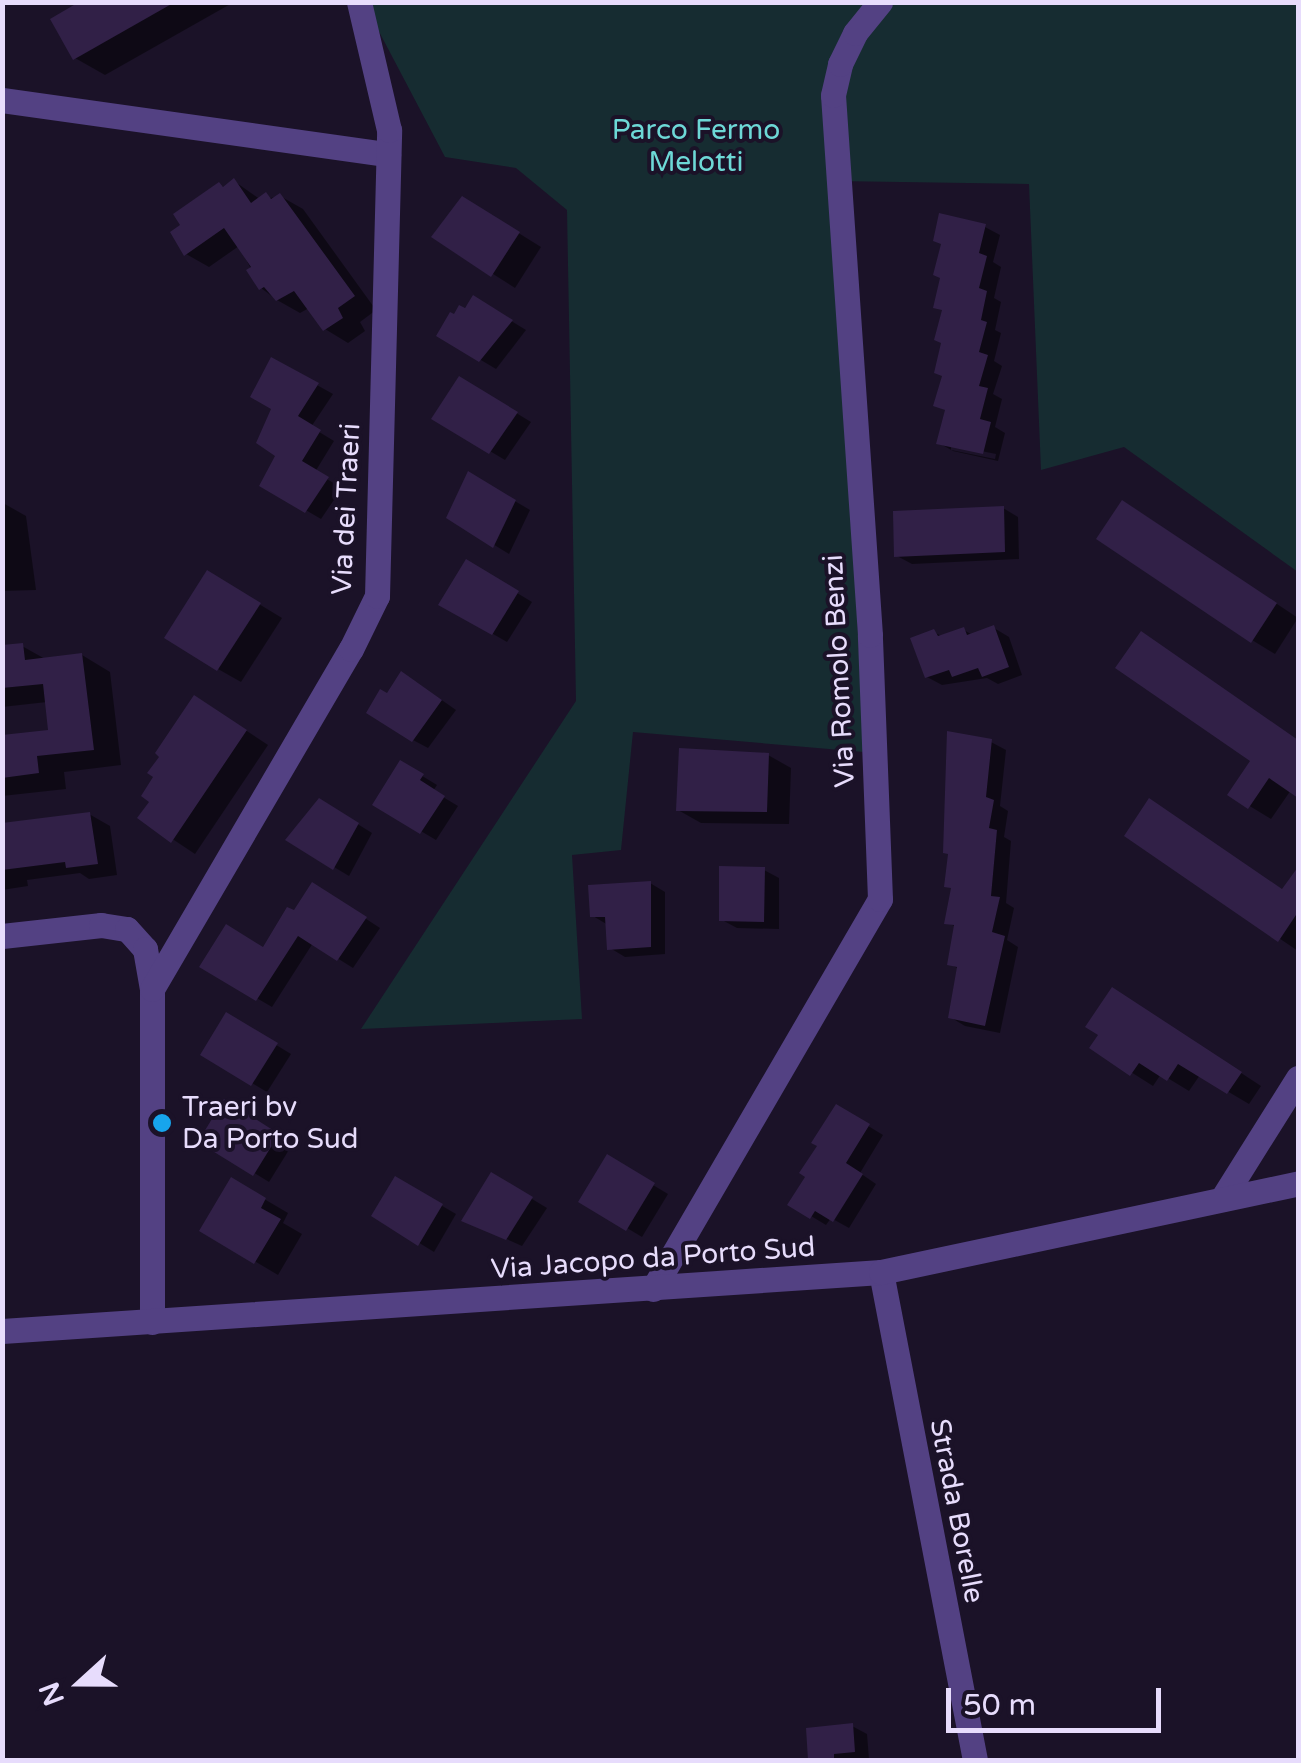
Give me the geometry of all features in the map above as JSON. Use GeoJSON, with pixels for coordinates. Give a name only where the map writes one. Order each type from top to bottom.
{"type":"FeatureCollection","features":[{"type":"Feature","properties":{"kind":"street","name":"Via dei Traeri"},"geometry":{"type":"LineString","coordinates":[[152,989],[351,649],[377,596],[389,130],[359,2]]}},
{"type":"Feature","properties":{"kind":"street","name":"Via Romolo Benzi"},"geometry":{"type":"LineString","coordinates":[[652,1288],[880,900],[870,636],[833,94],[855,32],[880,2]]}},
{"type":"Feature","properties":{"kind":"street"},"geometry":{"type":"LineString","coordinates":[[2,100],[388,154]]}},
{"type":"Feature","properties":{"kind":"street"},"geometry":{"type":"LineString","coordinates":[[2,936],[101,924],[126,929],[145,949],[152,989],[152,1322]]}},
{"type":"Feature","properties":{"kind":"street"},"geometry":{"type":"LineString","coordinates":[[1222,1199],[1298,1078]]}},
{"type":"Feature","properties":{"kind":"street","name":"Via Jacopo da Porto Sud"},"geometry":{"type":"LineString","coordinates":[[2,1331],[880,1272],[1298,1183]]}},
{"type":"Feature","properties":{"kind":"street","name":"Strada Borelle"},"geometry":{"type":"LineString","coordinates":[[880,1272],[976,1760]]}},
{"type":"Feature","properties":{"kind":"green space","name":"Parco Fermo Melotti"},"geometry":{"type":"Polygon","coordinates":[[[364,3],[1298,3],[1298,572],[1124,447],[1041,470],[1029,184],[835,181],[864,752],[633,732],[621,850],[572,855],[582,1019],[361,1029],[576,701],[567,210],[516,168],[445,157],[364,3]]]}},
{"type":"Feature","properties":{"kind":"building"},"geometry":{"type":"Polygon","coordinates":[[[79,2],[175,2],[73,60],[50,19],[79,2]]]}},
{"type":"Feature","properties":{"kind":"building"},"geometry":{"type":"Polygon","coordinates":[[[234,178],[251,203],[266,192],[271,199],[280,193],[355,296],[338,308],[343,318],[323,331],[294,291],[276,301],[264,287],[259,290],[246,270],[251,267],[224,228],[184,256],[170,232],[180,225],[173,214],[219,182],[223,187],[234,178]]]}},
{"type":"Feature","properties":{"kind":"building"},"geometry":{"type":"Polygon","coordinates":[[[462,196],[520,232],[491,277],[431,237],[462,196]]]}},
{"type":"Feature","properties":{"kind":"building"},"geometry":{"type":"Polygon","coordinates":[[[939,213],[986,224],[979,253],[987,256],[979,288],[987,291],[981,320],[987,322],[979,352],[988,355],[979,386],[988,388],[980,419],[991,422],[983,454],[936,444],[945,410],[933,406],[942,376],[934,373],[941,343],[934,340],[942,310],[933,308],[940,278],[933,275],[941,244],[933,241],[939,213]]]}},
{"type":"Feature","properties":{"kind":"building"},"geometry":{"type":"Polygon","coordinates":[[[473,295],[513,320],[479,362],[436,336],[450,312],[454,314],[459,305],[465,308],[473,295]]]}},
{"type":"Feature","properties":{"kind":"building"},"geometry":{"type":"Polygon","coordinates":[[[271,357],[319,383],[298,416],[321,430],[302,461],[329,477],[305,513],[259,486],[275,456],[256,443],[271,409],[250,397],[271,357]]]}},
{"type":"Feature","properties":{"kind":"building"},"geometry":{"type":"Polygon","coordinates":[[[459,376],[518,412],[489,454],[431,419],[459,376]]]}},
{"type":"Feature","properties":{"kind":"building"},"geometry":{"type":"Polygon","coordinates":[[[468,471],[516,500],[493,548],[446,518],[468,471]]]}},
{"type":"Feature","properties":{"kind":"building"},"geometry":{"type":"Polygon","coordinates":[[[1122,500],[1277,603],[1251,643],[1096,539],[1122,500]]]}},
{"type":"Feature","properties":{"kind":"building"},"geometry":{"type":"Polygon","coordinates":[[[1004,506],[1005,552],[894,557],[893,511],[1004,506]]]}},
{"type":"Feature","properties":{"kind":"building"},"geometry":{"type":"Polygon","coordinates":[[[466,559],[519,591],[492,635],[438,605],[466,559]]]}},
{"type":"Feature","properties":{"kind":"building"},"geometry":{"type":"Polygon","coordinates":[[[207,570],[261,603],[217,671],[164,638],[207,570]]]}},
{"type":"Feature","properties":{"kind":"building"},"geometry":{"type":"Polygon","coordinates":[[[994,625],[1009,667],[982,677],[978,668],[952,677],[949,670],[925,678],[910,638],[934,629],[938,636],[964,627],[967,635],[994,625]]]}},
{"type":"Feature","properties":{"kind":"building"},"geometry":{"type":"Polygon","coordinates":[[[1141,631],[1298,740],[1298,798],[1269,778],[1248,809],[1227,795],[1250,761],[1115,668],[1141,631]]]}},
{"type":"Feature","properties":{"kind":"building"},"geometry":{"type":"Polygon","coordinates":[[[23,643],[25,660],[82,653],[94,750],[37,756],[39,773],[2,778],[2,735],[48,730],[43,684],[2,688],[2,645],[23,643]]]}},
{"type":"Feature","properties":{"kind":"building"},"geometry":{"type":"Polygon","coordinates":[[[401,671],[442,700],[412,742],[366,713],[380,689],[387,693],[401,671]]]}},
{"type":"Feature","properties":{"kind":"building"},"geometry":{"type":"Polygon","coordinates":[[[194,695],[247,730],[171,843],[137,818],[149,802],[141,796],[153,777],[147,773],[159,757],[155,753],[194,695]]]}},
{"type":"Feature","properties":{"kind":"building"},"geometry":{"type":"Polygon","coordinates":[[[947,731],[992,739],[986,797],[994,800],[989,828],[997,830],[991,896],[1000,897],[992,932],[1005,936],[985,1026],[948,1018],[957,967],[947,965],[954,925],[944,924],[951,888],[944,887],[948,854],[943,853],[947,731]]]}},
{"type":"Feature","properties":{"kind":"building"},"geometry":{"type":"Polygon","coordinates":[[[679,748],[769,753],[767,812],[676,811],[679,748]]]}},
{"type":"Feature","properties":{"kind":"building"},"geometry":{"type":"Polygon","coordinates":[[[400,760],[424,774],[420,780],[445,796],[420,834],[372,805],[400,760]]]}},
{"type":"Feature","properties":{"kind":"building"},"geometry":{"type":"Polygon","coordinates":[[[319,798],[359,823],[333,870],[285,840],[319,798]]]}},
{"type":"Feature","properties":{"kind":"building"},"geometry":{"type":"Polygon","coordinates":[[[1149,798],[1282,889],[1298,867],[1298,912],[1278,942],[1124,836],[1149,798]]]}},
{"type":"Feature","properties":{"kind":"building"},"geometry":{"type":"Polygon","coordinates":[[[90,812],[98,864],[66,868],[65,862],[2,870],[2,823],[90,812]]]}},
{"type":"Feature","properties":{"kind":"building"},"geometry":{"type":"Polygon","coordinates":[[[719,866],[765,867],[764,922],[719,921],[719,866]]]}},
{"type":"Feature","properties":{"kind":"building"},"geometry":{"type":"Polygon","coordinates":[[[651,881],[651,947],[607,950],[605,917],[590,917],[588,885],[651,881]]]}},
{"type":"Feature","properties":{"kind":"building"},"geometry":{"type":"Polygon","coordinates":[[[312,882],[367,917],[337,961],[298,936],[256,1001],[199,967],[226,924],[263,947],[287,907],[294,910],[312,882]]]}},
{"type":"Feature","properties":{"kind":"building"},"geometry":{"type":"Polygon","coordinates":[[[1112,987],[1242,1072],[1227,1094],[1178,1064],[1167,1081],[1139,1063],[1130,1076],[1089,1048],[1098,1035],[1085,1027],[1112,987]]]}},
{"type":"Feature","properties":{"kind":"building"},"geometry":{"type":"Polygon","coordinates":[[[226,1012],[278,1043],[251,1086],[200,1055],[226,1012]]]}},
{"type":"Feature","properties":{"kind":"building"},"geometry":{"type":"Polygon","coordinates":[[[224,1099],[279,1134],[253,1176],[198,1142],[224,1099]]]}},
{"type":"Feature","properties":{"kind":"building"},"geometry":{"type":"Polygon","coordinates":[[[836,1104],[870,1124],[846,1163],[863,1174],[833,1222],[815,1211],[810,1219],[787,1205],[805,1177],[799,1173],[817,1146],[811,1143],[836,1104]]]}},
{"type":"Feature","properties":{"kind":"building"},"geometry":{"type":"Polygon","coordinates":[[[607,1154],[655,1183],[626,1231],[578,1202],[607,1154]]]}},
{"type":"Feature","properties":{"kind":"building"},"geometry":{"type":"Polygon","coordinates":[[[491,1172],[533,1197],[506,1240],[461,1221],[491,1172]]]}},
{"type":"Feature","properties":{"kind":"building"},"geometry":{"type":"Polygon","coordinates":[[[395,1176],[443,1204],[418,1246],[371,1216],[395,1176]]]}},
{"type":"Feature","properties":{"kind":"building"},"geometry":{"type":"Polygon","coordinates":[[[231,1177],[266,1198],[261,1208],[281,1219],[254,1264],[199,1231],[231,1177]]]}},
{"type":"Feature","properties":{"kind":"building"},"geometry":{"type":"Polygon","coordinates":[[[853,1723],[855,1752],[834,1754],[834,1760],[808,1760],[806,1728],[853,1723]]]}},
{"type":"Feature","properties":{"kind":"place","name":"Traeri bv Da Porto Sud"},"geometry":{"type":"Point","coordinates":[162,1123]}}]}
